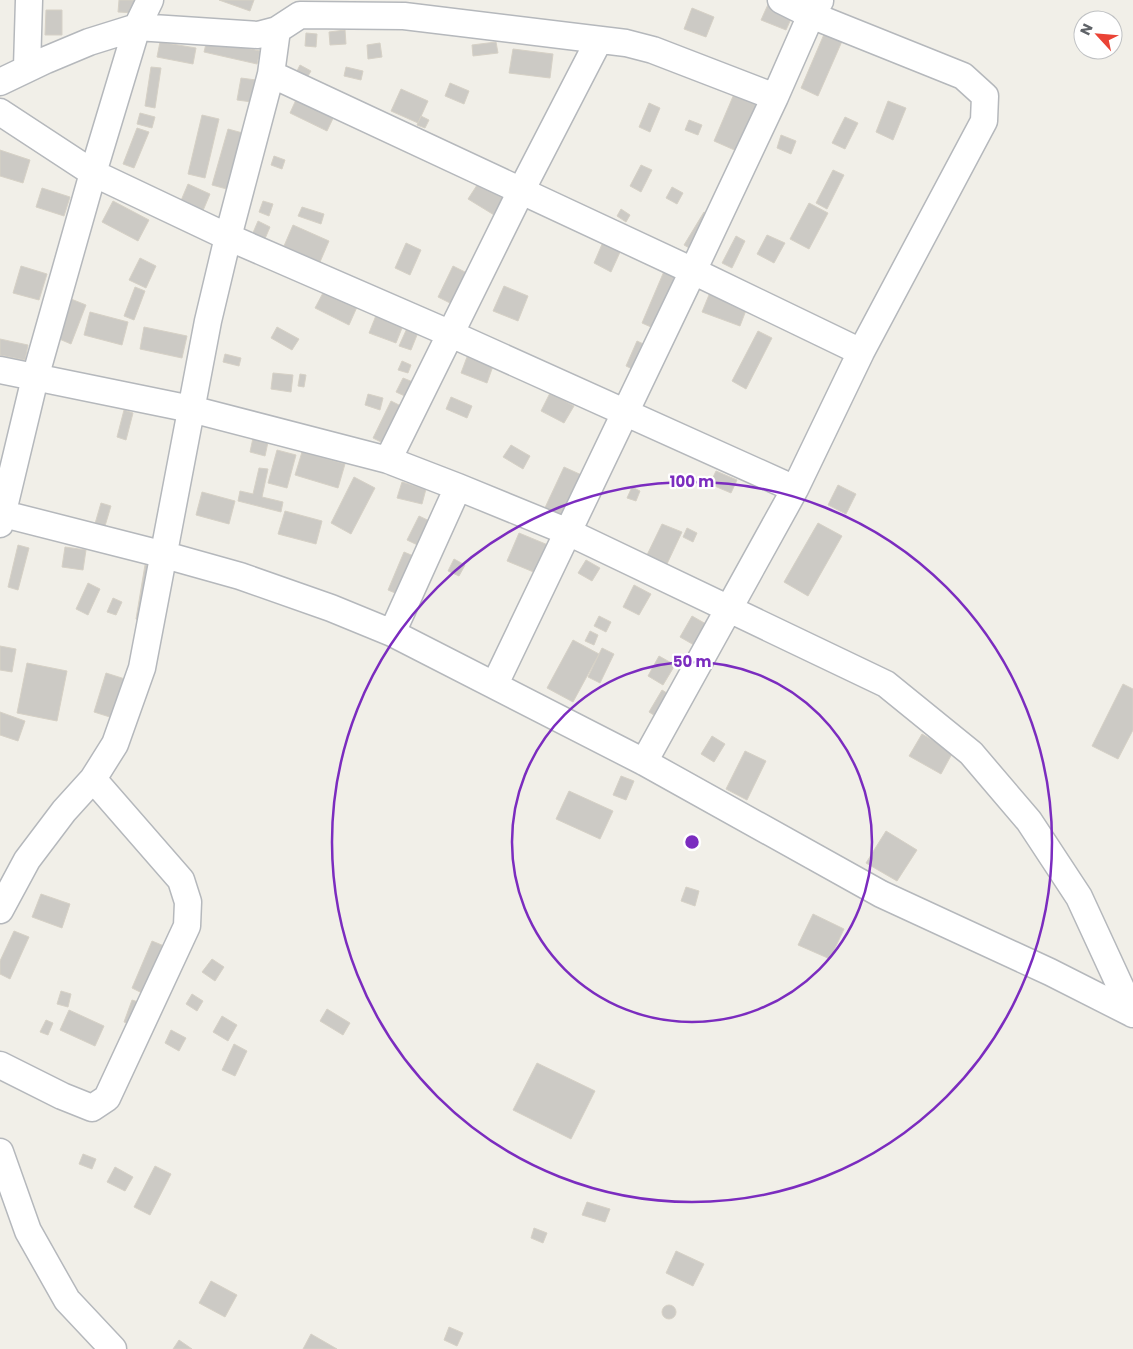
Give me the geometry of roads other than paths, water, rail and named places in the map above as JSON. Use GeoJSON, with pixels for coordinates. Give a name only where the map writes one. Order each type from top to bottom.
{"type":"FeatureCollection","features":[{"type":"Feature","properties":{"kind":"street"},"geometry":{"type":"LineString","coordinates":[[27,68],[29,0]]}},
{"type":"Feature","properties":{"kind":"street"},"geometry":{"type":"LineString","coordinates":[[150,0],[137,27],[93,173],[35,378],[1,517],[165,555],[240,576],[331,608],[392,633],[644,762],[881,894],[1050,972],[1133,1014]]}},
{"type":"Feature","properties":{"kind":"street"},"geometry":{"type":"LineString","coordinates":[[644,762],[795,489],[861,352],[984,121],[985,96],[963,76],[816,7],[781,0]]}},
{"type":"Feature","properties":{"kind":"street"},"geometry":{"type":"LineString","coordinates":[[494,684],[693,271],[816,7]]}},
{"type":"Feature","properties":{"kind":"street"},"geometry":{"type":"LineString","coordinates":[[0,82],[27,68],[89,42],[137,27],[258,35],[277,30],[300,15],[411,8],[626,43],[653,50],[775,97]]}},
{"type":"Feature","properties":{"kind":"street"},"geometry":{"type":"LineString","coordinates":[[0,910],[27,860],[64,811],[93,779],[114,744],[142,668],[208,321],[228,237],[272,74],[277,30]]}},
{"type":"Feature","properties":{"kind":"street"},"geometry":{"type":"LineString","coordinates":[[388,460],[521,191],[599,40]]}},
{"type":"Feature","properties":{"kind":"street"},"geometry":{"type":"LineString","coordinates":[[272,74],[693,271],[861,352]]}},
{"type":"Feature","properties":{"kind":"street"},"geometry":{"type":"LineString","coordinates":[[0,112],[93,173],[228,237],[451,334],[795,489]]}},
{"type":"Feature","properties":{"kind":"street"},"geometry":{"type":"LineString","coordinates":[[0,370],[190,409],[388,460],[568,532],[886,684],[971,753],[1029,821],[1079,897],[1133,1014]]}},
{"type":"Feature","properties":{"kind":"street"},"geometry":{"type":"LineString","coordinates":[[392,633],[458,487]]}},
{"type":"Feature","properties":{"kind":"street"},"geometry":{"type":"LineString","coordinates":[[0,1064],[62,1096],[92,1108],[107,1098],[188,926],[188,902],[181,880],[93,779]]}},
{"type":"Feature","properties":{"kind":"street"},"geometry":{"type":"LineString","coordinates":[[0,1152],[28,1231],[67,1300],[113,1349]]}}]}
